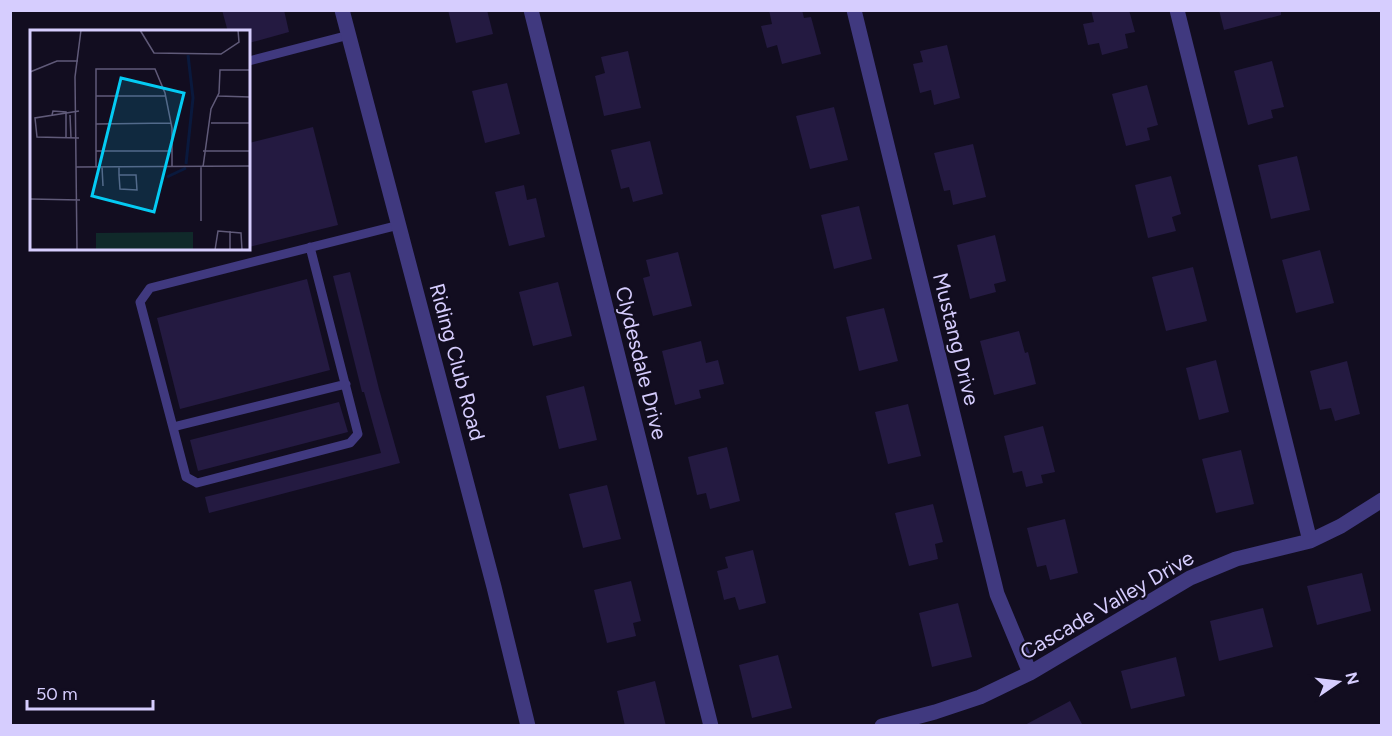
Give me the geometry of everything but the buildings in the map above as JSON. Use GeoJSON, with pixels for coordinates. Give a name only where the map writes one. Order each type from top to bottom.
{"type":"FeatureCollection","features":[{"type":"Feature","properties":{"kind":"street","name":"Riding Club Road"},"geometry":{"type":"LineString","coordinates":[[342,10],[494,587],[528,726]]}},
{"type":"Feature","properties":{"kind":"street","name":"Clydesdale Drive"},"geometry":{"type":"LineString","coordinates":[[531,10],[711,726]]}},
{"type":"Feature","properties":{"kind":"street","name":"Mustang Drive"},"geometry":{"type":"LineString","coordinates":[[854,10],[997,594],[1030,673]]}},
{"type":"Feature","properties":{"kind":"street"},"geometry":{"type":"LineString","coordinates":[[1177,10],[1310,541]]}},
{"type":"Feature","properties":{"kind":"street","name":"Cascade Valley Drive"},"geometry":{"type":"LineString","coordinates":[[882,726],[980,697],[1030,673],[1190,578],[1236,559],[1310,541],[1341,526],[1382,500]]}},
{"type":"Feature","properties":{"kind":"lane"},"geometry":{"type":"LineString","coordinates":[[250,61],[349,35]]}},
{"type":"Feature","properties":{"kind":"lane"},"geometry":{"type":"LineString","coordinates":[[310,247],[358,434],[350,443],[197,483],[186,477],[140,302],[150,288],[310,247],[399,225]]}},
{"type":"Feature","properties":{"kind":"lane"},"geometry":{"type":"LineString","coordinates":[[173,427],[346,384]]}}]}
